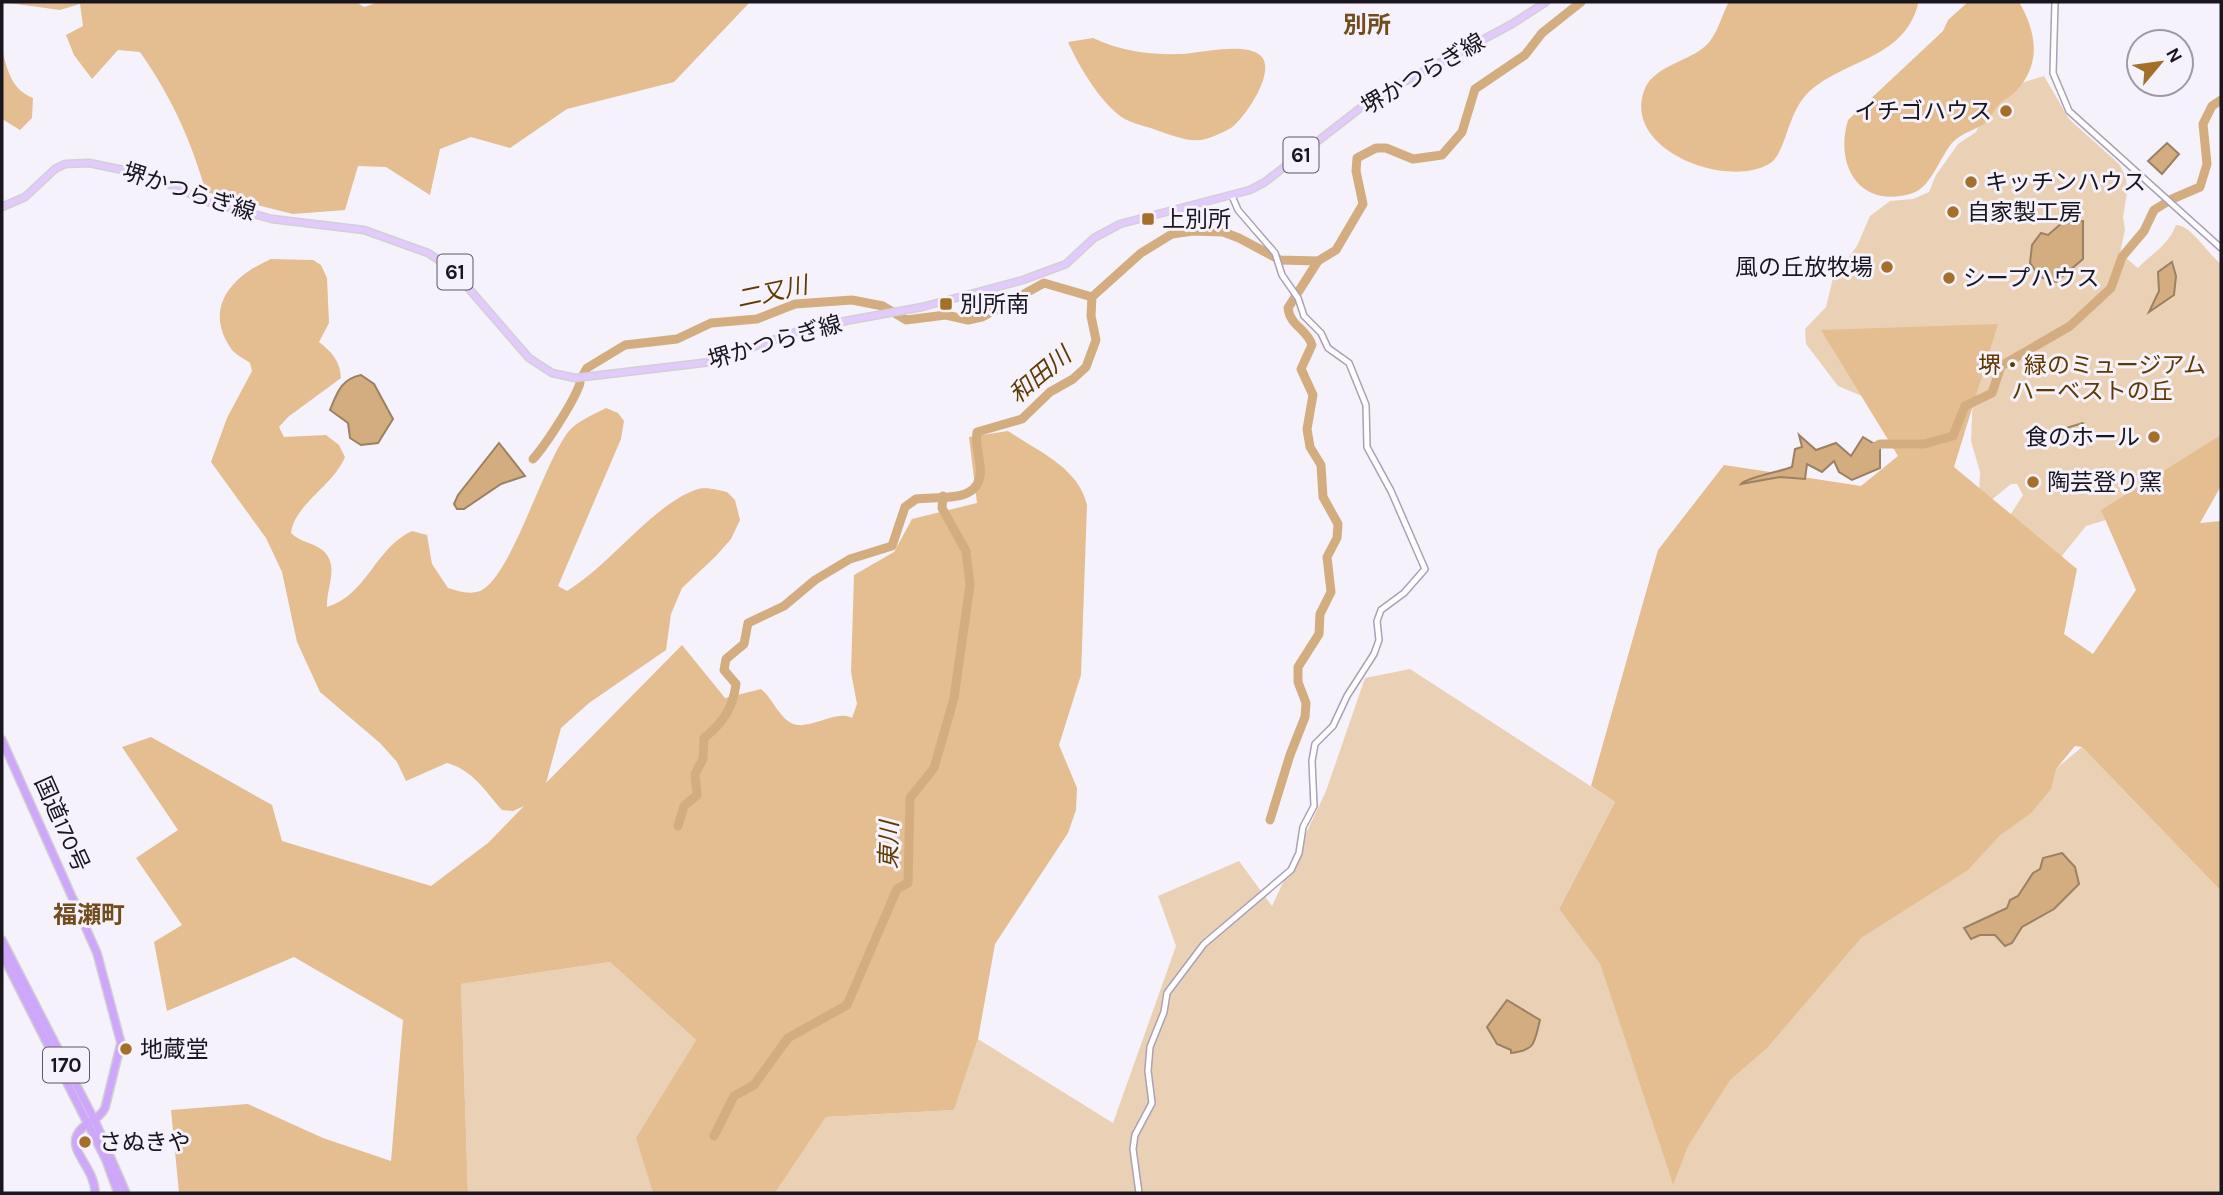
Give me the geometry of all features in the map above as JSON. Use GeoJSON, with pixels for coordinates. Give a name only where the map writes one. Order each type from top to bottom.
{"type":"FeatureCollection","features":[{"type":"Feature","properties":{"kind":"highway","name":"国道170号"},"geometry":{"type":"LineString","coordinates":[[2,740],[97,953],[102,980],[116,1016],[120,1055],[105,1108],[92,1123],[78,1132],[75,1145],[93,1174],[95,1193]]}},
{"type":"Feature","properties":{"kind":"highway","name":"170"},"geometry":{"type":"LineString","coordinates":[[2,940],[126,1193]]}},
{"type":"Feature","properties":{"kind":"highway","name":"170"},"geometry":{"type":"LineString","coordinates":[[2,954],[92,1123],[118,1193]]}},
{"type":"Feature","properties":{"kind":"main road","name":"堺かつらぎ線"},"geometry":{"type":"LineString","coordinates":[[2,207],[25,197],[55,169],[65,164],[89,163],[148,175],[208,202],[272,219],[364,230],[428,253],[451,268],[529,358],[552,373],[575,378],[712,362],[800,330],[901,311],[1045,274],[1066,264],[1094,238],[1120,224],[1177,207],[1232,196],[1265,182],[1394,85],[1512,24],[1546,2]]}},
{"type":"Feature","properties":{"kind":"street"},"geometry":{"type":"LineString","coordinates":[[2055,2],[2053,73],[2064,103],[2087,130],[2221,248]]}},
{"type":"Feature","properties":{"kind":"street"},"geometry":{"type":"LineString","coordinates":[[1139,1193],[1138,1164],[1133,1149],[1135,1135],[1152,1103],[1148,1071],[1150,1047],[1164,1012],[1167,993],[1204,944],[1291,870],[1299,853],[1303,827],[1314,806],[1312,761],[1315,744],[1333,726],[1347,696],[1374,654],[1379,640],[1378,615],[1409,589],[1425,569],[1391,491],[1367,447],[1366,405],[1349,363],[1328,348],[1321,333],[1304,317],[1298,298],[1279,267],[1277,256],[1238,210],[1232,196]]}},
{"type":"Feature","properties":{"kind":"green space","name":"堺・緑のミュージアム ハーベストの丘"},"geometry":{"type":"Polygon","coordinates":[[[2044,76],[2069,119],[2119,164],[2126,177],[2127,193],[2123,217],[2125,230],[2120,253],[2138,268],[2164,244],[2176,225],[2193,234],[2221,264],[2221,457],[2116,517],[2086,526],[2061,557],[2009,517],[2023,495],[2017,484],[2011,484],[1989,502],[1979,494],[1980,472],[1971,441],[1973,392],[1876,402],[1838,386],[1806,344],[1805,329],[1826,307],[1833,278],[1857,246],[1870,216],[1890,201],[1913,199],[1929,192],[1936,175],[1958,144],[1976,132],[1980,123],[2018,84],[2044,76]]]}},
{"type":"Feature","properties":{"kind":"green space"},"geometry":{"type":"Polygon","coordinates":[[[1410,669],[1615,802],[1559,909],[1600,964],[1672,1182],[1677,1137],[1810,974],[2082,747],[2221,891],[2221,1193],[775,1193],[826,1117],[954,1110],[978,1039],[1113,1123],[1176,946],[1158,896],[1239,861],[1272,906],[1326,791],[1365,678],[1410,669]]]}},
{"type":"Feature","properties":{"kind":"green space"},"geometry":{"type":"Polygon","coordinates":[[[610,962],[696,1040],[637,1138],[653,1193],[468,1193],[461,984],[610,962]]]}},
{"type":"Feature","properties":{"kind":"shaded area"},"geometry":{"type":"Polygon","coordinates":[[[2,2],[356,2],[364,7],[379,2],[750,2],[674,82],[567,109],[510,148],[471,137],[440,149],[430,195],[386,167],[358,166],[345,210],[293,214],[206,192],[179,119],[140,52],[118,50],[92,79],[74,55],[66,35],[83,26],[80,4],[60,10],[2,2]]]}},
{"type":"Feature","properties":{"kind":"shaded area"},"geometry":{"type":"Polygon","coordinates":[[[1729,2],[1918,4],[1911,23],[1885,49],[1835,74],[1806,95],[1775,159],[1769,164],[1750,170],[1728,171],[1682,159],[1663,147],[1649,131],[1642,112],[1644,91],[1648,83],[1654,76],[1708,44],[1729,2]]]}},
{"type":"Feature","properties":{"kind":"shaded area"},"geometry":{"type":"Polygon","coordinates":[[[1968,2],[2019,2],[2029,24],[2034,47],[2025,80],[1994,110],[1988,121],[1952,143],[1930,178],[1919,190],[1895,197],[1866,190],[1849,168],[1845,154],[1848,120],[1943,31],[1948,20],[1968,2]]]}},
{"type":"Feature","properties":{"kind":"shaded area"},"geometry":{"type":"Polygon","coordinates":[[[1093,38],[1125,49],[1158,54],[1244,49],[1260,55],[1265,71],[1258,93],[1237,123],[1204,139],[1185,139],[1129,121],[1111,108],[1085,74],[1068,42],[1093,38]]]}},
{"type":"Feature","properties":{"kind":"shaded area"},"geometry":{"type":"Polygon","coordinates":[[[2,50],[15,84],[33,98],[32,118],[20,130],[2,119],[2,50]]]}},
{"type":"Feature","properties":{"kind":"shaded area"},"geometry":{"type":"Polygon","coordinates":[[[2167,143],[2179,154],[2162,174],[2148,161],[2167,143]]]}},
{"type":"Feature","properties":{"kind":"shaded area"},"geometry":{"type":"Polygon","coordinates":[[[2083,221],[2083,259],[2056,282],[2040,277],[2030,263],[2032,245],[2041,233],[2048,235],[2062,223],[2083,221]]]}},
{"type":"Feature","properties":{"kind":"shaded area"},"geometry":{"type":"Polygon","coordinates":[[[271,259],[313,260],[321,265],[327,278],[329,323],[319,342],[334,357],[341,378],[288,417],[279,427],[284,437],[326,435],[339,445],[345,457],[332,477],[299,513],[291,533],[327,555],[331,576],[327,607],[352,592],[389,548],[412,531],[427,535],[432,564],[448,588],[468,593],[480,591],[492,582],[503,565],[559,446],[569,431],[581,421],[606,408],[618,413],[624,421],[621,439],[558,586],[567,591],[583,580],[663,509],[695,490],[707,488],[727,492],[735,500],[740,520],[731,539],[682,588],[671,614],[666,650],[589,703],[561,728],[546,783],[682,645],[725,698],[761,689],[783,716],[798,725],[838,716],[852,718],[857,704],[851,672],[854,575],[894,552],[912,519],[977,503],[969,437],[1008,431],[1044,453],[1076,481],[1087,505],[1081,675],[1059,745],[1077,788],[1076,810],[1068,833],[995,944],[978,1039],[954,1110],[826,1117],[775,1193],[653,1193],[636,1138],[696,1040],[610,962],[461,984],[468,1193],[179,1193],[171,1110],[248,1104],[323,1138],[391,1161],[403,1020],[294,957],[167,1011],[154,942],[182,925],[136,858],[178,830],[122,747],[151,737],[272,805],[282,841],[431,886],[488,843],[524,806],[513,811],[502,810],[471,776],[447,763],[406,781],[397,762],[380,743],[320,692],[297,642],[282,572],[266,538],[211,462],[227,418],[252,371],[250,363],[232,350],[223,335],[221,307],[226,295],[244,274],[271,259]]]}},
{"type":"Feature","properties":{"kind":"shaded area"},"geometry":{"type":"Polygon","coordinates":[[[2172,262],[2176,276],[2174,295],[2149,312],[2159,291],[2158,272],[2172,262]]]}},
{"type":"Feature","properties":{"kind":"shaded area"},"geometry":{"type":"Polygon","coordinates":[[[1998,324],[1954,467],[2077,569],[2064,634],[2093,654],[2136,590],[2101,510],[2221,435],[2221,486],[2200,523],[2221,521],[2221,891],[2082,747],[2075,746],[2056,769],[2051,789],[2031,813],[1999,836],[1968,870],[1861,938],[1767,1048],[1730,1080],[1688,1146],[1673,1185],[1600,964],[1559,909],[1615,802],[1591,786],[1658,550],[1724,465],[1861,486],[1898,456],[1821,330],[1998,324]]]}},
{"type":"Feature","properties":{"kind":"shaded area"},"geometry":{"type":"Polygon","coordinates":[[[361,375],[374,384],[393,419],[378,443],[361,445],[350,438],[348,423],[330,410],[344,383],[361,375]]]}},
{"type":"Feature","properties":{"kind":"shaded area"},"geometry":{"type":"Polygon","coordinates":[[[1799,435],[1816,450],[1836,443],[1851,456],[1863,437],[1873,443],[1880,443],[1880,468],[1852,480],[1839,472],[1834,461],[1822,472],[1807,464],[1805,479],[1780,477],[1741,484],[1792,467],[1795,449],[1802,447],[1799,435]]]}},
{"type":"Feature","properties":{"kind":"shaded area"},"geometry":{"type":"Polygon","coordinates":[[[499,443],[525,476],[501,484],[464,509],[457,509],[454,504],[458,495],[499,443]]]}},
{"type":"Feature","properties":{"kind":"shaded area"},"geometry":{"type":"Polygon","coordinates":[[[2062,853],[2075,867],[2079,884],[2054,909],[2022,927],[2012,943],[2005,946],[1995,935],[1980,935],[1971,939],[1964,928],[2007,908],[2010,900],[2018,896],[2033,873],[2040,869],[2043,858],[2062,853]]]}},
{"type":"Feature","properties":{"kind":"shaded area"},"geometry":{"type":"Polygon","coordinates":[[[1507,1000],[1540,1020],[1533,1044],[1525,1050],[1511,1053],[1511,1050],[1497,1044],[1487,1027],[1507,1000]]]}},
{"type":"Feature","properties":{"kind":"waterway","name":"和田川"},"geometry":{"type":"LineString","coordinates":[[678,826],[684,806],[697,795],[695,774],[703,759],[704,738],[717,727],[730,708],[736,684],[724,670],[726,659],[744,644],[748,623],[784,606],[815,580],[850,559],[892,546],[905,507],[916,499],[960,496],[976,486],[980,478],[977,432],[1022,419],[1050,392],[1073,379],[1086,367],[1096,340],[1091,316],[1092,297],[1141,253],[1172,234],[1193,231],[1223,232],[1280,260],[1318,261],[1336,250],[1363,204],[1356,171],[1357,158],[1376,148],[1386,148],[1413,159],[1442,155],[1462,132],[1475,89],[1525,55],[1542,33],[1581,2]]}},
{"type":"Feature","properties":{"kind":"waterway"},"geometry":{"type":"LineString","coordinates":[[1871,449],[1880,444],[1924,444],[1953,436],[1965,406],[1992,393],[2001,366],[2070,326],[2111,288],[2122,257],[2144,231],[2154,210],[2200,187],[2207,164],[2203,124],[2212,106],[2221,100]]}},
{"type":"Feature","properties":{"kind":"waterway"},"geometry":{"type":"LineString","coordinates":[[1270,820],[1305,717],[1306,703],[1298,682],[1298,667],[1319,634],[1320,614],[1331,592],[1327,557],[1337,538],[1338,524],[1323,497],[1321,465],[1310,447],[1307,429],[1313,395],[1301,369],[1312,345],[1292,319],[1288,308],[1318,261]]}},
{"type":"Feature","properties":{"kind":"waterway","name":"二又川"},"geometry":{"type":"LineString","coordinates":[[583,375],[587,368],[625,345],[677,339],[711,323],[757,319],[795,304],[852,300],[883,306],[906,320],[946,315],[968,320],[982,317],[1044,283],[1092,297]]}},
{"type":"Feature","properties":{"kind":"waterway","name":"二又川"},"geometry":{"type":"LineString","coordinates":[[533,459],[559,422],[580,383]]}},
{"type":"Feature","properties":{"kind":"waterway"},"geometry":{"type":"LineString","coordinates":[[2063,429],[2083,423]]}},
{"type":"Feature","properties":{"kind":"waterway","name":"東川"},"geometry":{"type":"LineString","coordinates":[[714,1136],[734,1096],[754,1085],[788,1038],[847,1005],[897,889],[908,883],[910,798],[934,768],[954,698],[970,585],[966,551],[942,508],[943,496]]}},
{"type":"Feature","properties":{"kind":"place","name":"イチゴハウス"},"geometry":{"type":"Point","coordinates":[2006,111]}},
{"type":"Feature","properties":{"kind":"place","name":"キッチンハウス"},"geometry":{"type":"Point","coordinates":[1971,182]}},
{"type":"Feature","properties":{"kind":"place","name":"自家製工房"},"geometry":{"type":"Point","coordinates":[1953,212]}},
{"type":"Feature","properties":{"kind":"place","name":"上別所"},"geometry":{"type":"Point","coordinates":[1148,219]}},
{"type":"Feature","properties":{"kind":"place","name":"風の丘放牧場"},"geometry":{"type":"Point","coordinates":[1887,267]}},
{"type":"Feature","properties":{"kind":"place","name":"シープハウス"},"geometry":{"type":"Point","coordinates":[1949,278]}},
{"type":"Feature","properties":{"kind":"place","name":"別所南"},"geometry":{"type":"Point","coordinates":[946,304]}},
{"type":"Feature","properties":{"kind":"place","name":"食のホール"},"geometry":{"type":"Point","coordinates":[2154,437]}},
{"type":"Feature","properties":{"kind":"place","name":"陶芸登り窯"},"geometry":{"type":"Point","coordinates":[2033,482]}},
{"type":"Feature","properties":{"kind":"place","name":"地蔵堂"},"geometry":{"type":"Point","coordinates":[126,1049]}},
{"type":"Feature","properties":{"kind":"place","name":"さぬきや"},"geometry":{"type":"Point","coordinates":[85,1142]}},
{"type":"Feature","properties":{"kind":"district","name":"別所"},"geometry":{"type":"Point","coordinates":[1367,25]}},
{"type":"Feature","properties":{"kind":"district","name":"福瀬町"},"geometry":{"type":"Point","coordinates":[89,915]}}]}
